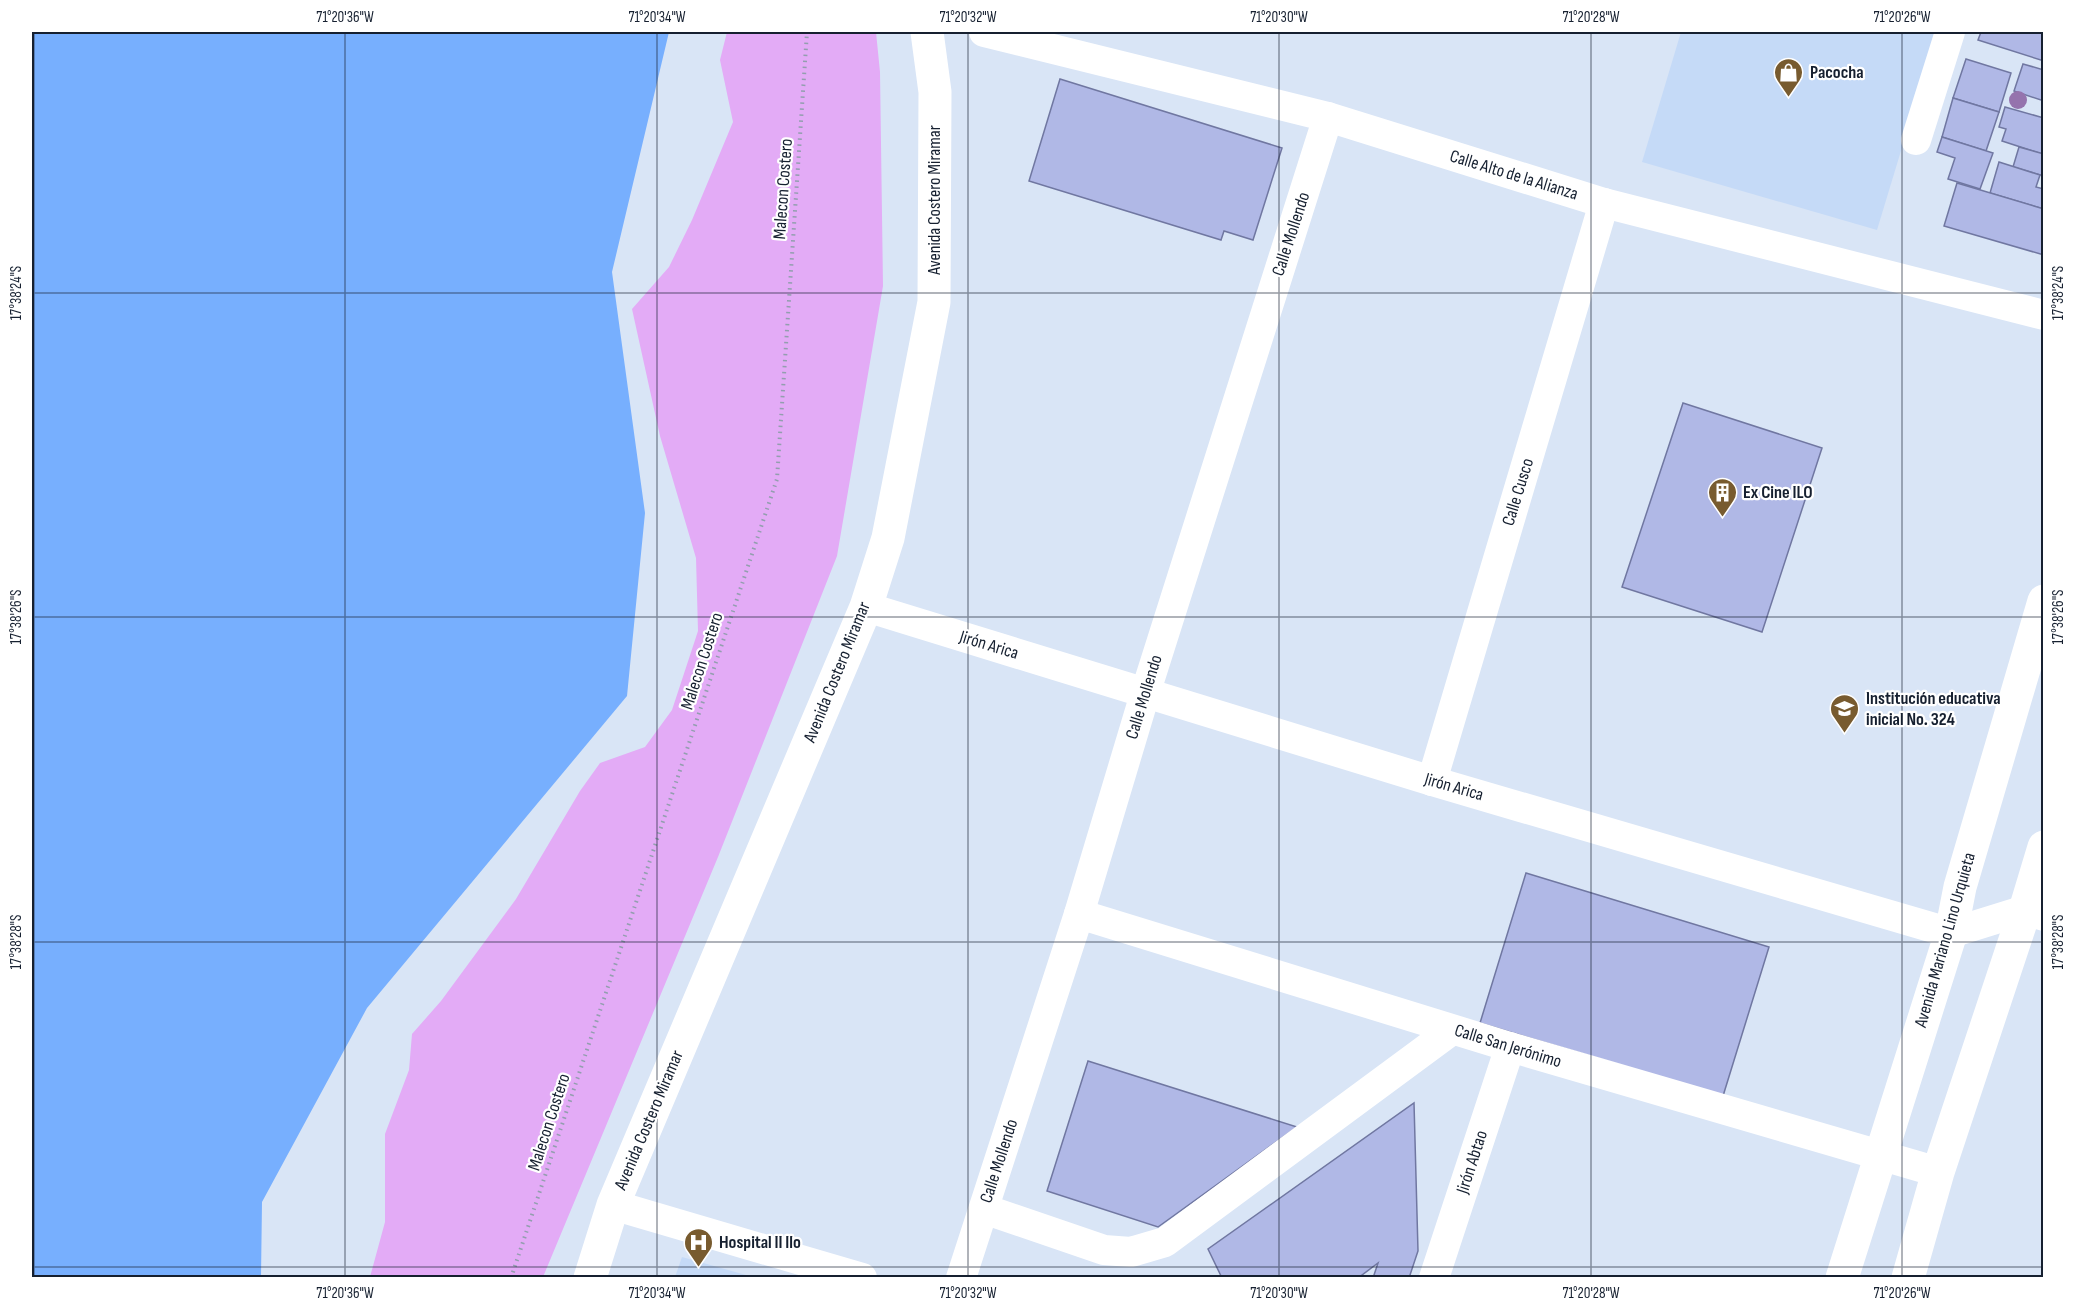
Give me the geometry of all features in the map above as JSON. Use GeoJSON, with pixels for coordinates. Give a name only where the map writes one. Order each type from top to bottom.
{"type":"FeatureCollection","features":[{"type":"Feature","properties":{"kind":"street","name":"Avenida Costero Miramar"},"geometry":{"type":"LineString","coordinates":[[590,1278],[613,1205],[866,607],[888,538],[934,302],[934,92],[927,32]]}},
{"type":"Feature","properties":{"kind":"street","name":"Calle Alto de la Alianza"},"geometry":{"type":"LineString","coordinates":[[984,32],[1329,117],[1604,203],[2043,315]]}},
{"type":"Feature","properties":{"kind":"street"},"geometry":{"type":"LineString","coordinates":[[1916,140],[1950,32]]}},
{"type":"Feature","properties":{"kind":"street","name":"Calle Mollendo"},"geometry":{"type":"LineString","coordinates":[[961,1278],[1079,914],[1145,694],[1329,117]]}},
{"type":"Feature","properties":{"kind":"street","name":"Calle Cusco"},"geometry":{"type":"LineString","coordinates":[[1432,781],[1604,203]]}},
{"type":"Feature","properties":{"kind":"street","name":"Avenida Mariano Lino Urquieta"},"geometry":{"type":"LineString","coordinates":[[1842,1278],[1951,933],[1960,887],[2043,601]]}},
{"type":"Feature","properties":{"kind":"street","name":"Jirón Arica"},"geometry":{"type":"LineString","coordinates":[[866,607],[1432,781],[1951,933]]}},
{"type":"Feature","properties":{"kind":"street"},"geometry":{"type":"LineString","coordinates":[[1908,1278],[1938,1172],[2034,913],[2043,847]]}},
{"type":"Feature","properties":{"kind":"street"},"geometry":{"type":"LineString","coordinates":[[1951,933],[2034,913]]}},
{"type":"Feature","properties":{"kind":"street","name":"Calle San Jerónimo"},"geometry":{"type":"LineString","coordinates":[[1079,914],[1452,1030],[1938,1172]]}},
{"type":"Feature","properties":{"kind":"street"},"geometry":{"type":"LineString","coordinates":[[984,1209],[1104,1250],[1131,1252],[1165,1242],[1452,1030]]}},
{"type":"Feature","properties":{"kind":"street","name":"Jirón Abtao"},"geometry":{"type":"LineString","coordinates":[[1434,1278],[1509,1047]]}},
{"type":"Feature","properties":{"kind":"street"},"geometry":{"type":"LineString","coordinates":[[613,1205],[862,1278]]}},
{"type":"Feature","properties":{"kind":"path","name":"Malecon Costero"},"geometry":{"type":"LineString","coordinates":[[511,1278],[777,479],[807,32]]}},
{"type":"Feature","properties":{"kind":"shaded area"},"geometry":{"type":"Polygon","coordinates":[[[727,32],[876,32],[880,72],[883,286],[837,556],[718,857],[543,1277],[370,1277],[385,1222],[385,1134],[409,1070],[412,1034],[441,1001],[516,899],[580,791],[600,763],[645,747],[672,710],[698,631],[696,558],[660,436],[632,309],[669,267],[692,220],[733,122],[720,60],[727,32]]]}},
{"type":"Feature","properties":{"kind":"shaded area","name":"Pacocha"},"geometry":{"type":"Polygon","coordinates":[[[1681,32],[1937,32],[1877,230],[1642,162],[1681,32]]]}},
{"type":"Feature","properties":{"kind":"shaded area","name":"Hospital II Ilo"},"geometry":{"type":"Polygon","coordinates":[[[682,1257],[753,1277],[675,1277],[682,1257]]]}},
{"type":"Feature","properties":{"kind":"water"},"geometry":{"type":"Polygon","coordinates":[[[32,32],[669,32],[612,272],[645,513],[627,696],[367,1008],[262,1202],[261,1277],[32,1277],[32,32]]]}},
{"type":"Feature","properties":{"kind":"building"},"geometry":{"type":"Polygon","coordinates":[[[1981,32],[2044,32],[2044,61],[1978,40],[1981,32]]]}},
{"type":"Feature","properties":{"kind":"building"},"geometry":{"type":"Polygon","coordinates":[[[1966,59],[2011,73],[1999,112],[1953,98],[1966,59]]]}},
{"type":"Feature","properties":{"kind":"building"},"geometry":{"type":"Polygon","coordinates":[[[2023,64],[2044,70],[2044,101],[2014,91],[2023,64]]]}},
{"type":"Feature","properties":{"kind":"building"},"geometry":{"type":"Polygon","coordinates":[[[1060,79],[1282,148],[1253,240],[1224,231],[1221,240],[1029,181],[1060,79]]]}},
{"type":"Feature","properties":{"kind":"building"},"geometry":{"type":"Polygon","coordinates":[[[1953,98],[1999,112],[1986,151],[1942,137],[1953,98]]]}},
{"type":"Feature","properties":{"kind":"building"},"geometry":{"type":"Polygon","coordinates":[[[2005,107],[2044,118],[2042,154],[2002,141],[2006,129],[1999,127],[2005,107]]]}},
{"type":"Feature","properties":{"kind":"building"},"geometry":{"type":"Polygon","coordinates":[[[1942,137],[1993,153],[1980,189],[1948,179],[1955,158],[1937,152],[1942,137]]]}},
{"type":"Feature","properties":{"kind":"building"},"geometry":{"type":"Polygon","coordinates":[[[2019,147],[2044,154],[2044,176],[2013,167],[2019,147]]]}},
{"type":"Feature","properties":{"kind":"building"},"geometry":{"type":"Polygon","coordinates":[[[1999,162],[2040,175],[2036,187],[2044,189],[2044,209],[1990,193],[1999,162]]]}},
{"type":"Feature","properties":{"kind":"building"},"geometry":{"type":"Polygon","coordinates":[[[1957,183],[2044,209],[2044,255],[1944,226],[1957,183]]]}},
{"type":"Feature","properties":{"kind":"building","name":"Ex Cine ILO"},"geometry":{"type":"Polygon","coordinates":[[[1683,403],[1822,448],[1762,632],[1622,587],[1683,403]]]}},
{"type":"Feature","properties":{"kind":"building"},"geometry":{"type":"Polygon","coordinates":[[[1526,873],[1769,947],[1723,1096],[1480,1023],[1526,873]]]}},
{"type":"Feature","properties":{"kind":"building"},"geometry":{"type":"Polygon","coordinates":[[[1088,1061],[1297,1127],[1158,1227],[1047,1191],[1088,1061]]]}},
{"type":"Feature","properties":{"kind":"building"},"geometry":{"type":"Polygon","coordinates":[[[1414,1103],[1418,1251],[1409,1278],[1373,1278],[1378,1263],[1358,1278],[1222,1278],[1208,1249],[1414,1103]]]}},
{"type":"Feature","properties":{"kind":"place","name":"Pacocha"},"geometry":{"type":"Point","coordinates":[1789,98]}},
{"type":"Feature","properties":{"kind":"place","name":"Ex Cine ILO"},"geometry":{"type":"Point","coordinates":[1722,518]}},
{"type":"Feature","properties":{"kind":"place","name":"Institución educativa inicial No. 324"},"geometry":{"type":"Point","coordinates":[1845,734]}},
{"type":"Feature","properties":{"kind":"place","name":"Hospital II Ilo"},"geometry":{"type":"Point","coordinates":[698,1268]}}]}
